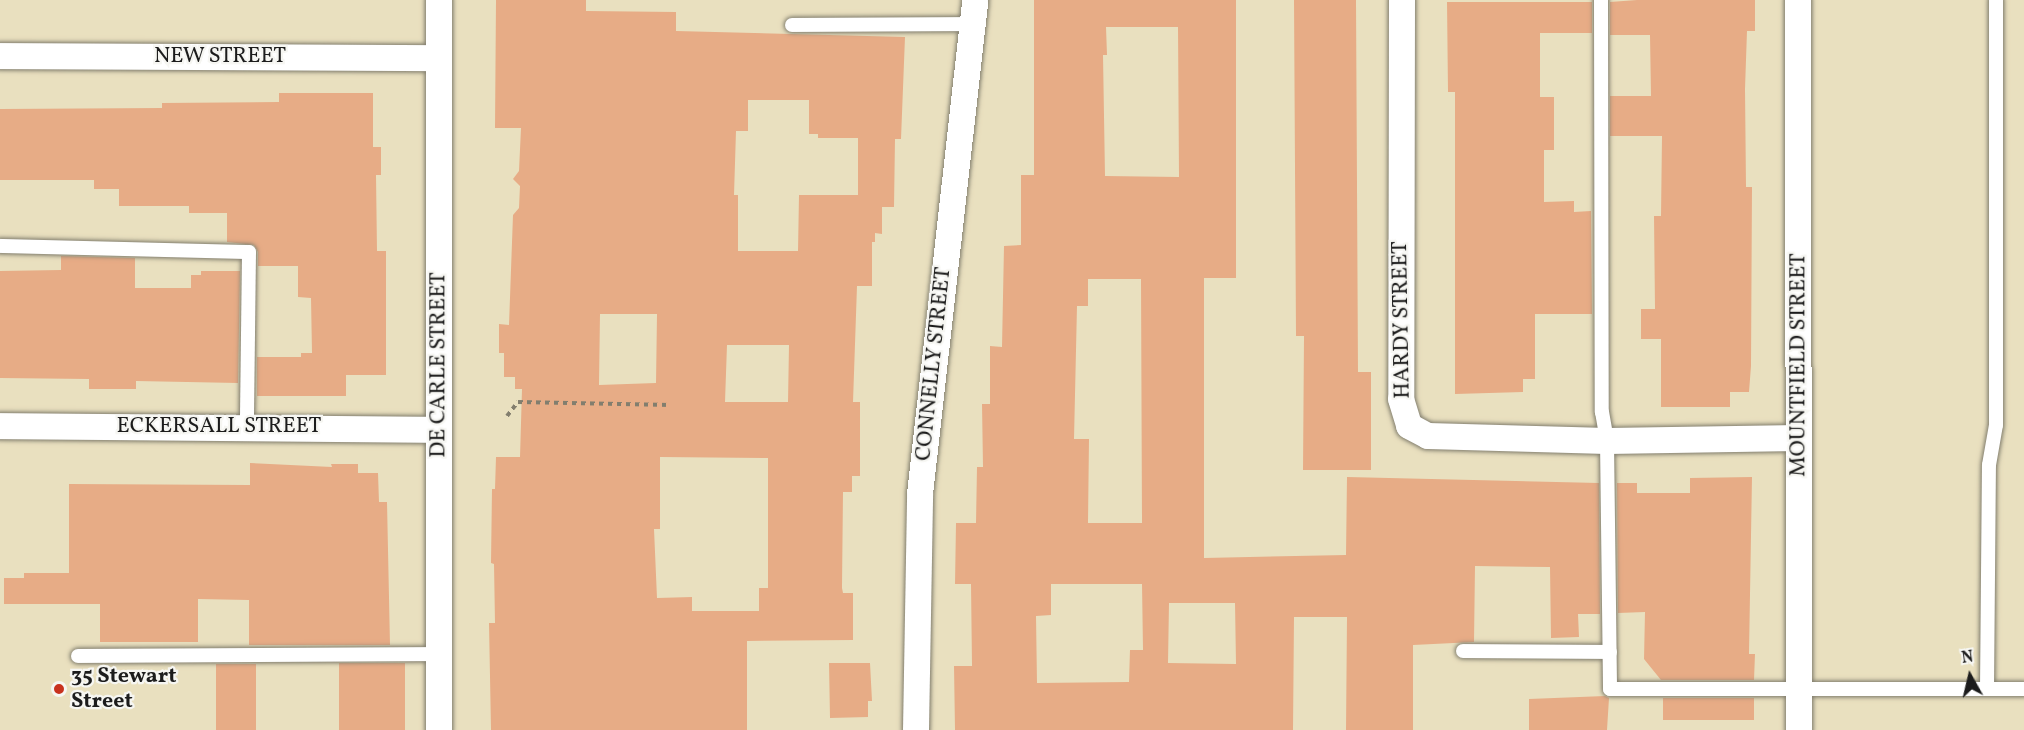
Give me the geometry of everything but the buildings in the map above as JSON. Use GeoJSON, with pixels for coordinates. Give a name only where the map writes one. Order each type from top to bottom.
{"type":"FeatureCollection","features":[{"type":"Feature","properties":{"kind":"street","name":"DE CARLE STREET"},"geometry":{"type":"LineString","coordinates":[[439,0],[439,730]]}},
{"type":"Feature","properties":{"kind":"street","name":"HARDY STREET"},"geometry":{"type":"LineString","coordinates":[[1402,0],[1401,399],[1408,426],[1428,436],[1607,441],[1799,438]]}},
{"type":"Feature","properties":{"kind":"street","name":"MOUNTFIELD STREET"},"geometry":{"type":"LineString","coordinates":[[1798,0],[1799,730]]}},
{"type":"Feature","properties":{"kind":"street","name":"CONNELLY STREET"},"geometry":{"type":"LineString","coordinates":[[916,730],[920,494],[927,411],[974,12]]}},
{"type":"Feature","properties":{"kind":"street","name":"NEW STREET"},"geometry":{"type":"LineString","coordinates":[[0,56],[439,58]]}},
{"type":"Feature","properties":{"kind":"street","name":"ECKERSALL STREET"},"geometry":{"type":"LineString","coordinates":[[0,426],[439,429]]}},
{"type":"Feature","properties":{"kind":"lane"},"geometry":{"type":"LineString","coordinates":[[1601,0],[1602,412],[1607,441],[1610,689],[2024,689]]}},
{"type":"Feature","properties":{"kind":"lane"},"geometry":{"type":"LineString","coordinates":[[1987,689],[1989,465],[1995,425],[1996,0]]}},
{"type":"Feature","properties":{"kind":"lane"},"geometry":{"type":"LineString","coordinates":[[792,25],[974,12]]}},
{"type":"Feature","properties":{"kind":"lane"},"geometry":{"type":"LineString","coordinates":[[0,246],[249,252],[247,427]]}},
{"type":"Feature","properties":{"kind":"lane"},"geometry":{"type":"LineString","coordinates":[[1463,651],[1610,651]]}},
{"type":"Feature","properties":{"kind":"lane"},"geometry":{"type":"LineString","coordinates":[[78,656],[440,654]]}},
{"type":"Feature","properties":{"kind":"path"},"geometry":{"type":"LineString","coordinates":[[507,417],[518,402],[671,405]]}},
{"type":"Feature","properties":{"kind":"place","name":"35 Stewart Street"},"geometry":{"type":"Point","coordinates":[59,689]}}]}
